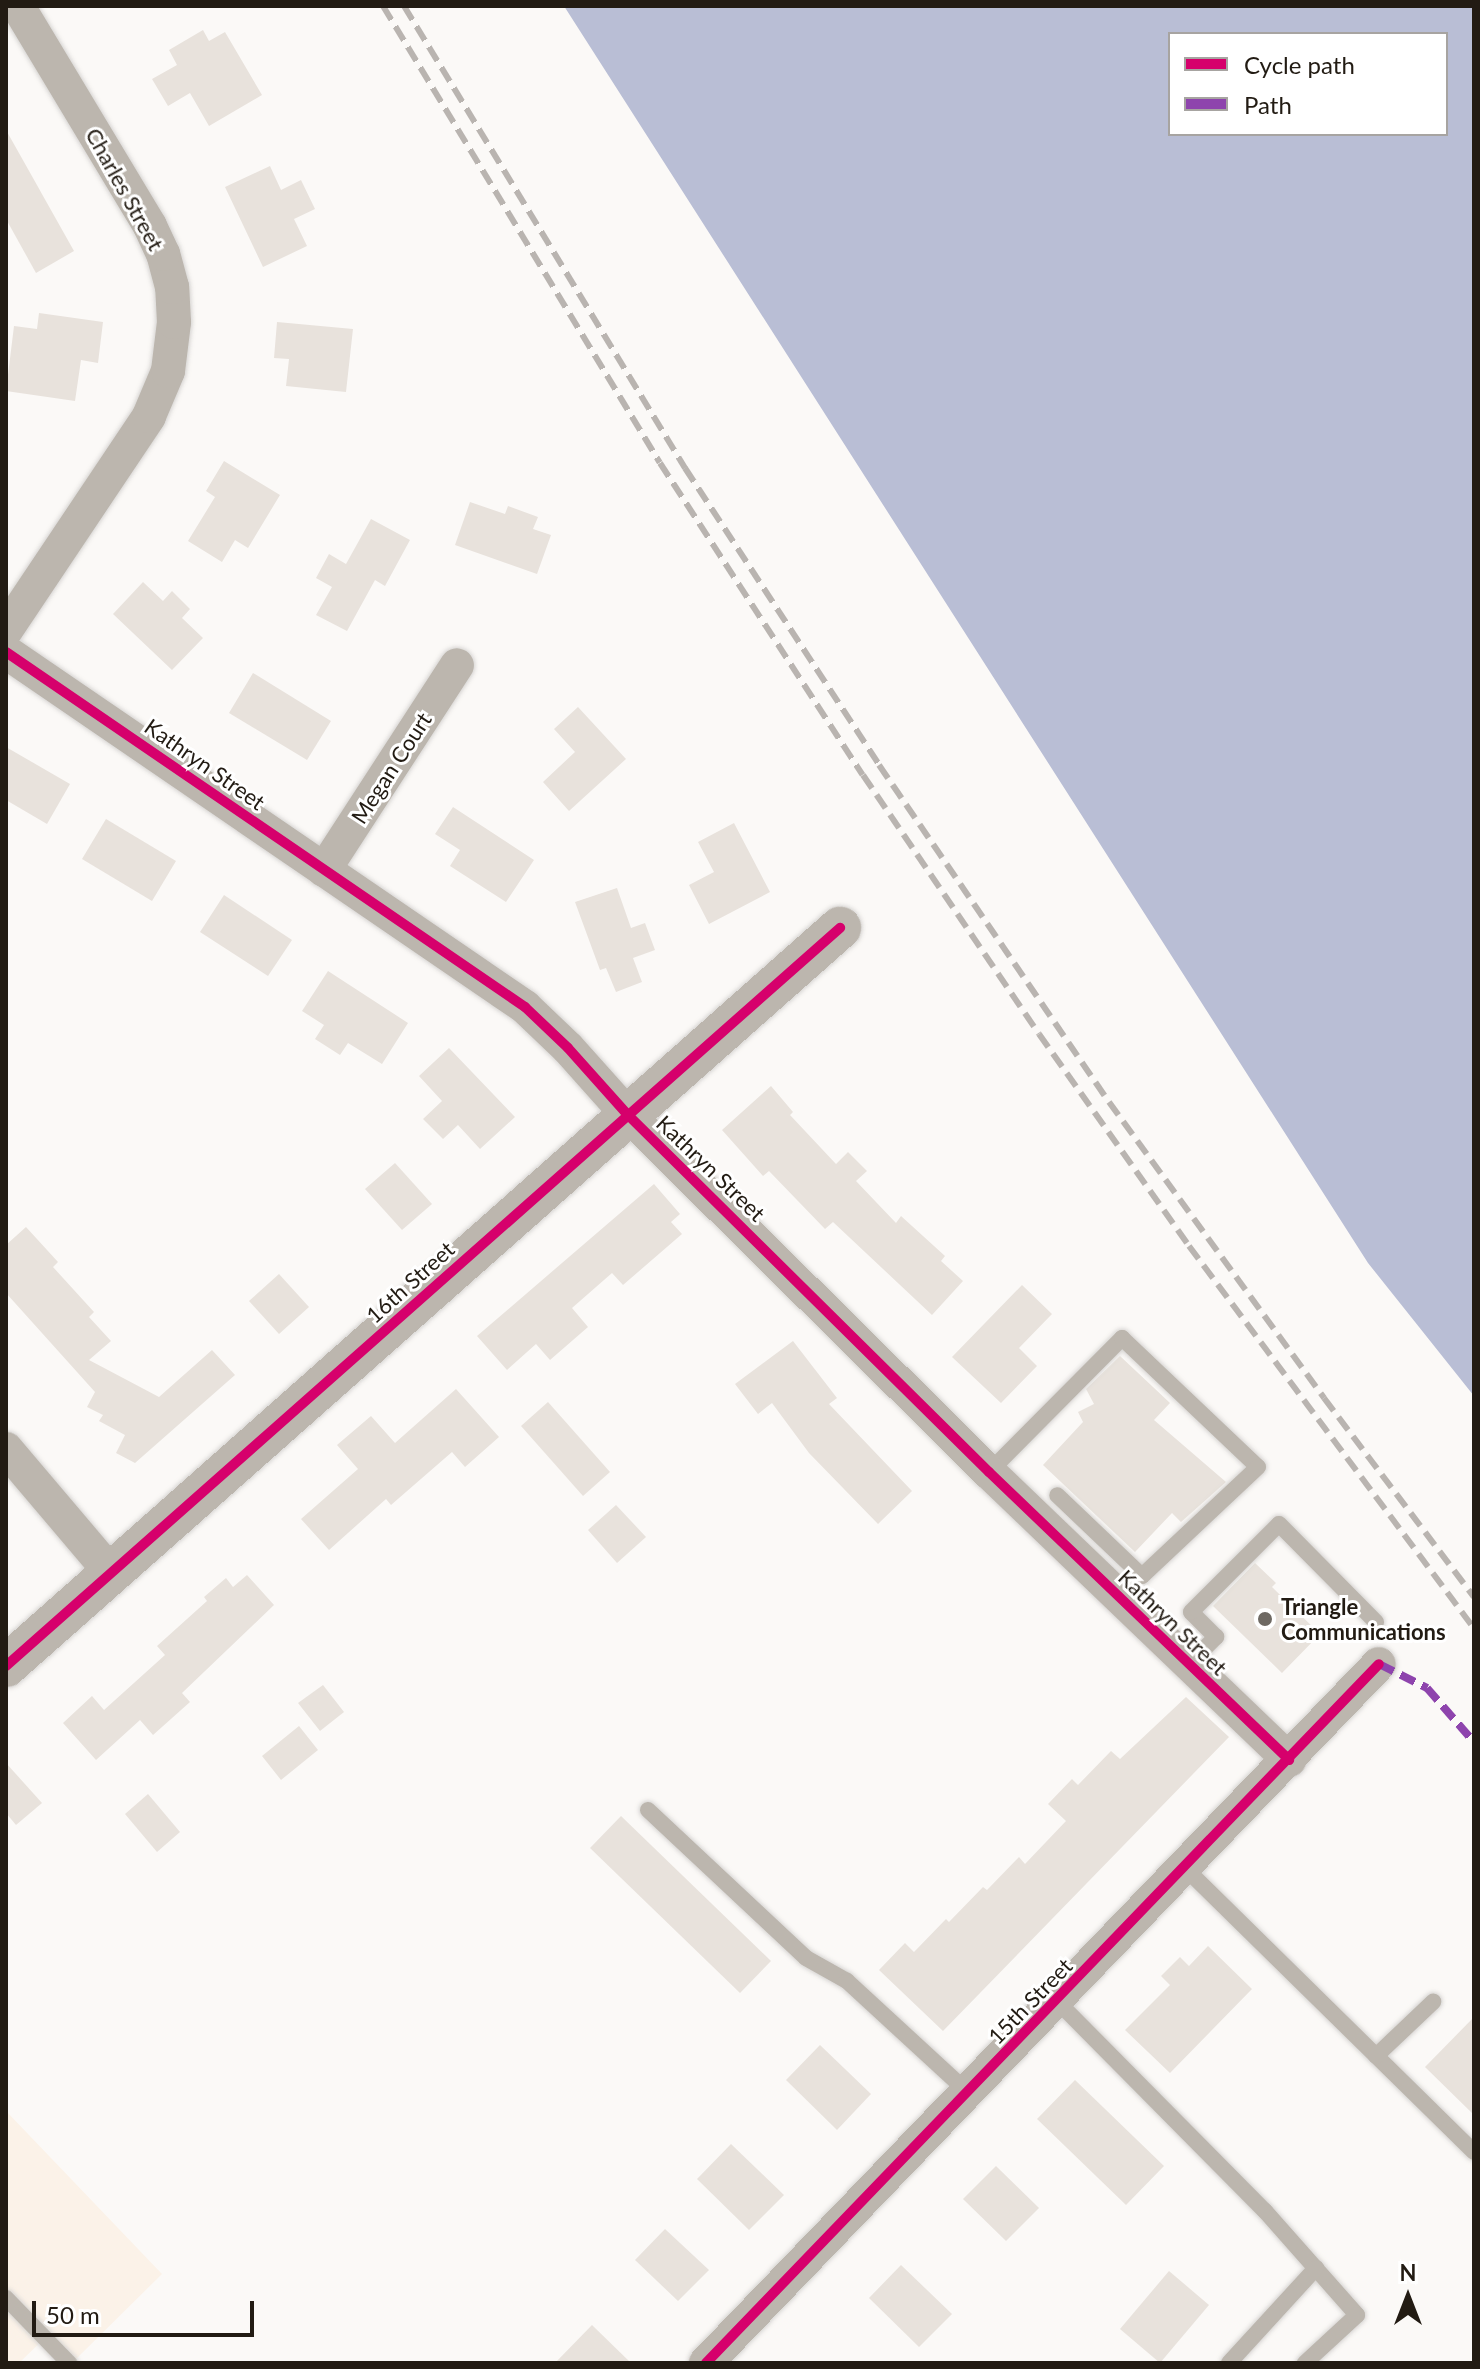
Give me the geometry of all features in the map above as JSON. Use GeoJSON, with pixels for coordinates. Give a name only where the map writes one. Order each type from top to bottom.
{"type":"FeatureCollection","features":[{"type":"Feature","properties":{"kind":"street","name":"Charles Street"},"geometry":{"type":"LineString","coordinates":[[6,630],[149,416],[168,371],[174,322],[172,287],[150,226],[18,6]]}},
{"type":"Feature","properties":{"kind":"street","name":"Kathryn Street"},"geometry":{"type":"LineString","coordinates":[[6,652],[525,1007],[568,1048],[628,1115],[989,1472],[1289,1760]]}},
{"type":"Feature","properties":{"kind":"street","name":"Megan Court"},"geometry":{"type":"LineString","coordinates":[[324,870],[457,665]]}},
{"type":"Feature","properties":{"kind":"street","name":"16th Street"},"geometry":{"type":"LineString","coordinates":[[6,1666],[840,928]]}},
{"type":"Feature","properties":{"kind":"street"},"geometry":{"type":"LineString","coordinates":[[6,1449],[111,1573]]}},
{"type":"Feature","properties":{"kind":"street","name":"15th Street"},"geometry":{"type":"LineString","coordinates":[[706,2363],[1058,2002],[1379,1664]]}},
{"type":"Feature","properties":{"kind":"lane"},"geometry":{"type":"LineString","coordinates":[[989,1472],[1122,1338],[1258,1467],[1142,1576],[1057,1495]]}},
{"type":"Feature","properties":{"kind":"lane"},"geometry":{"type":"LineString","coordinates":[[1188,1665],[1216,1637],[1191,1612],[1279,1524],[1376,1622]]}},
{"type":"Feature","properties":{"kind":"lane"},"geometry":{"type":"LineString","coordinates":[[648,1810],[806,1958],[847,1981],[969,2093]]}},
{"type":"Feature","properties":{"kind":"lane"},"geometry":{"type":"LineString","coordinates":[[1185,1868],[1474,2152]]}},
{"type":"Feature","properties":{"kind":"lane"},"geometry":{"type":"LineString","coordinates":[[1058,2002],[1265,2211],[1357,2315],[1305,2363]]}},
{"type":"Feature","properties":{"kind":"lane"},"geometry":{"type":"LineString","coordinates":[[1376,2056],[1433,2002]]}},
{"type":"Feature","properties":{"kind":"lane"},"geometry":{"type":"LineString","coordinates":[[1229,2363],[1316,2268]]}},
{"type":"Feature","properties":{"kind":"lane"},"geometry":{"type":"LineString","coordinates":[[6,2298],[69,2363]]}},
{"type":"Feature","properties":{"kind":"shaded area"},"geometry":{"type":"Polygon","coordinates":[[[6,2111],[162,2274],[76,2359],[49,2334],[19,2363],[6,2363],[6,2111]]]}},
{"type":"Feature","properties":{"kind":"water"},"geometry":{"type":"Polygon","coordinates":[[[564,6],[1474,6],[1474,1396],[1368,1263],[564,6]]]}},
{"type":"Feature","properties":{"kind":"building"},"geometry":{"type":"Polygon","coordinates":[[[203,30],[209,41],[225,32],[262,95],[209,126],[190,93],[168,106],[152,79],[177,65],[169,50],[203,30]]]}},
{"type":"Feature","properties":{"kind":"building"},"geometry":{"type":"Polygon","coordinates":[[[6,130],[74,251],[36,273],[6,219],[6,130]]]}},
{"type":"Feature","properties":{"kind":"building"},"geometry":{"type":"Polygon","coordinates":[[[270,166],[281,190],[301,180],[315,209],[294,219],[307,246],[263,267],[225,187],[270,166]]]}},
{"type":"Feature","properties":{"kind":"building"},"geometry":{"type":"Polygon","coordinates":[[[39,313],[103,322],[98,363],[81,360],[75,401],[6,391],[14,326],[37,329],[39,313]]]}},
{"type":"Feature","properties":{"kind":"building"},"geometry":{"type":"Polygon","coordinates":[[[277,322],[353,329],[346,392],[286,386],[289,359],[274,358],[277,322]]]}},
{"type":"Feature","properties":{"kind":"building"},"geometry":{"type":"Polygon","coordinates":[[[224,461],[280,495],[248,548],[235,540],[222,562],[188,541],[215,497],[206,491],[224,461]]]}},
{"type":"Feature","properties":{"kind":"building"},"geometry":{"type":"Polygon","coordinates":[[[470,502],[505,514],[508,506],[538,517],[533,529],[551,535],[537,574],[455,545],[470,502]]]}},
{"type":"Feature","properties":{"kind":"building"},"geometry":{"type":"Polygon","coordinates":[[[371,519],[410,540],[385,586],[375,580],[347,631],[316,615],[332,587],[316,578],[329,554],[346,564],[371,519]]]}},
{"type":"Feature","properties":{"kind":"building"},"geometry":{"type":"Polygon","coordinates":[[[143,582],[163,601],[172,591],[190,609],[182,618],[203,638],[172,670],[113,614],[143,582]]]}},
{"type":"Feature","properties":{"kind":"building"},"geometry":{"type":"Polygon","coordinates":[[[253,673],[331,721],[307,760],[229,713],[253,673]]]}},
{"type":"Feature","properties":{"kind":"building"},"geometry":{"type":"Polygon","coordinates":[[[578,707],[626,759],[569,811],[543,782],[575,752],[554,729],[578,707]]]}},
{"type":"Feature","properties":{"kind":"building"},"geometry":{"type":"Polygon","coordinates":[[[6,747],[70,784],[47,824],[6,800],[6,747]]]}},
{"type":"Feature","properties":{"kind":"building"},"geometry":{"type":"Polygon","coordinates":[[[453,807],[534,860],[506,902],[450,866],[460,850],[435,834],[453,807]]]}},
{"type":"Feature","properties":{"kind":"building"},"geometry":{"type":"Polygon","coordinates":[[[106,819],[176,861],[152,901],[82,859],[106,819]]]}},
{"type":"Feature","properties":{"kind":"building"},"geometry":{"type":"Polygon","coordinates":[[[734,823],[770,892],[709,924],[689,885],[714,872],[698,842],[734,823]]]}},
{"type":"Feature","properties":{"kind":"building"},"geometry":{"type":"Polygon","coordinates":[[[617,888],[631,928],[645,923],[655,950],[633,958],[642,982],[616,992],[606,968],[600,970],[575,902],[617,888]]]}},
{"type":"Feature","properties":{"kind":"building"},"geometry":{"type":"Polygon","coordinates":[[[224,895],[292,940],[268,976],[200,932],[224,895]]]}},
{"type":"Feature","properties":{"kind":"building"},"geometry":{"type":"Polygon","coordinates":[[[328,971],[408,1023],[382,1064],[348,1043],[340,1055],[315,1039],[324,1025],[302,1011],[328,971]]]}},
{"type":"Feature","properties":{"kind":"building"},"geometry":{"type":"Polygon","coordinates":[[[449,1048],[515,1117],[480,1149],[458,1125],[443,1139],[423,1119],[442,1101],[419,1076],[449,1048]]]}},
{"type":"Feature","properties":{"kind":"building"},"geometry":{"type":"Polygon","coordinates":[[[771,1086],[793,1112],[790,1115],[836,1164],[848,1152],[867,1171],[856,1181],[896,1223],[901,1216],[945,1256],[941,1261],[963,1281],[932,1315],[833,1222],[825,1229],[769,1171],[763,1176],[722,1130],[771,1086]]]}},
{"type":"Feature","properties":{"kind":"building"},"geometry":{"type":"Polygon","coordinates":[[[395,1163],[432,1204],[402,1230],[365,1189],[395,1163]]]}},
{"type":"Feature","properties":{"kind":"building"},"geometry":{"type":"Polygon","coordinates":[[[654,1184],[680,1214],[671,1222],[682,1234],[623,1285],[612,1273],[572,1308],[588,1327],[550,1360],[536,1344],[507,1370],[477,1336],[654,1184]]]}},
{"type":"Feature","properties":{"kind":"building"},"geometry":{"type":"Polygon","coordinates":[[[26,1227],[58,1262],[53,1267],[94,1312],[89,1317],[111,1341],[89,1360],[159,1397],[212,1350],[235,1375],[135,1463],[116,1453],[125,1435],[99,1421],[103,1415],[87,1407],[95,1392],[6,1293],[6,1245],[26,1227]]]}},
{"type":"Feature","properties":{"kind":"building"},"geometry":{"type":"Polygon","coordinates":[[[279,1274],[309,1307],[279,1334],[249,1301],[279,1274]]]}},
{"type":"Feature","properties":{"kind":"building"},"geometry":{"type":"Polygon","coordinates":[[[1022,1285],[1052,1314],[1019,1348],[1037,1366],[1001,1403],[952,1357],[1022,1285]]]}},
{"type":"Feature","properties":{"kind":"building"},"geometry":{"type":"Polygon","coordinates":[[[793,1341],[837,1398],[829,1404],[912,1491],[878,1524],[809,1453],[772,1403],[758,1414],[735,1384],[793,1341]]]}},
{"type":"Feature","properties":{"kind":"building"},"geometry":{"type":"Polygon","coordinates":[[[1120,1356],[1170,1403],[1154,1420],[1226,1482],[1181,1522],[1172,1513],[1135,1552],[1043,1465],[1083,1422],[1078,1412],[1094,1404],[1086,1389],[1120,1356]]]}},
{"type":"Feature","properties":{"kind":"building"},"geometry":{"type":"Polygon","coordinates":[[[456,1389],[499,1437],[465,1467],[452,1452],[391,1505],[386,1499],[329,1550],[301,1519],[358,1469],[337,1445],[371,1416],[395,1443],[456,1389]]]}},
{"type":"Feature","properties":{"kind":"building"},"geometry":{"type":"Polygon","coordinates":[[[548,1402],[610,1472],[583,1496],[521,1426],[548,1402]]]}},
{"type":"Feature","properties":{"kind":"building"},"geometry":{"type":"Polygon","coordinates":[[[616,1505],[646,1537],[617,1563],[588,1530],[616,1505]]]}},
{"type":"Feature","properties":{"kind":"building","name":"Triangle Communications"},"geometry":{"type":"Polygon","coordinates":[[[1255,1563],[1276,1583],[1272,1587],[1320,1634],[1282,1673],[1213,1606],[1255,1563]]]}},
{"type":"Feature","properties":{"kind":"building"},"geometry":{"type":"Polygon","coordinates":[[[247,1575],[274,1605],[182,1693],[190,1702],[153,1735],[140,1720],[96,1760],[63,1723],[92,1696],[104,1710],[165,1655],[157,1646],[207,1601],[204,1597],[226,1578],[233,1587],[247,1575]]]}},
{"type":"Feature","properties":{"kind":"building"},"geometry":{"type":"Polygon","coordinates":[[[323,1685],[344,1712],[320,1731],[298,1703],[323,1685]]]}},
{"type":"Feature","properties":{"kind":"building"},"geometry":{"type":"Polygon","coordinates":[[[1186,1697],[1229,1737],[943,2031],[879,1970],[905,1943],[914,1952],[983,1887],[987,1890],[1019,1857],[1025,1864],[1066,1821],[1048,1804],[1072,1779],[1078,1785],[1111,1751],[1120,1759],[1186,1697]]]}},
{"type":"Feature","properties":{"kind":"building"},"geometry":{"type":"Polygon","coordinates":[[[299,1726],[318,1750],[281,1780],[262,1756],[299,1726]]]}},
{"type":"Feature","properties":{"kind":"building"},"geometry":{"type":"Polygon","coordinates":[[[6,1763],[42,1803],[16,1825],[6,1813],[6,1763]]]}},
{"type":"Feature","properties":{"kind":"building"},"geometry":{"type":"Polygon","coordinates":[[[148,1794],[180,1832],[157,1852],[125,1814],[148,1794]]]}},
{"type":"Feature","properties":{"kind":"building"},"geometry":{"type":"Polygon","coordinates":[[[621,1816],[771,1961],[740,1993],[590,1848],[621,1816]]]}},
{"type":"Feature","properties":{"kind":"building"},"geometry":{"type":"Polygon","coordinates":[[[1208,1946],[1252,1989],[1170,2073],[1125,2030],[1170,1985],[1161,1976],[1180,1957],[1189,1966],[1208,1946]]]}},
{"type":"Feature","properties":{"kind":"building"},"geometry":{"type":"Polygon","coordinates":[[[1474,2017],[1474,2115],[1425,2067],[1474,2017]]]}},
{"type":"Feature","properties":{"kind":"building"},"geometry":{"type":"Polygon","coordinates":[[[820,2045],[871,2094],[837,2130],[786,2080],[820,2045]]]}},
{"type":"Feature","properties":{"kind":"building"},"geometry":{"type":"Polygon","coordinates":[[[1075,2080],[1164,2166],[1126,2205],[1037,2119],[1075,2080]]]}},
{"type":"Feature","properties":{"kind":"building"},"geometry":{"type":"Polygon","coordinates":[[[731,2144],[784,2195],[749,2230],[697,2179],[731,2144]]]}},
{"type":"Feature","properties":{"kind":"building"},"geometry":{"type":"Polygon","coordinates":[[[996,2166],[1039,2208],[1006,2241],[963,2199],[996,2166]]]}},
{"type":"Feature","properties":{"kind":"building"},"geometry":{"type":"Polygon","coordinates":[[[665,2229],[709,2270],[678,2301],[635,2260],[665,2229]]]}},
{"type":"Feature","properties":{"kind":"building"},"geometry":{"type":"Polygon","coordinates":[[[901,2265],[952,2314],[919,2347],[869,2298],[901,2265]]]}},
{"type":"Feature","properties":{"kind":"building"},"geometry":{"type":"Polygon","coordinates":[[[1169,2271],[1209,2305],[1160,2363],[1120,2329],[1169,2271]]]}},
{"type":"Feature","properties":{"kind":"building"},"geometry":{"type":"Polygon","coordinates":[[[592,2325],[631,2363],[555,2363],[592,2325]]]}},
{"type":"Feature","properties":{"kind":"railway"},"geometry":{"type":"LineString","coordinates":[[383,6],[660,463],[863,775],[1039,1034],[1189,1246],[1474,1628]]}},
{"type":"Feature","properties":{"kind":"railway"},"geometry":{"type":"LineString","coordinates":[[404,6],[685,468],[879,765],[1109,1102],[1324,1398],[1474,1597]]}},
{"type":"Feature","properties":{"kind":"marked path"},"geometry":{"type":"LineString","coordinates":[[1379,1664],[1427,1688],[1474,1742]]}},
{"type":"Feature","properties":{"kind":"cycle path"},"geometry":{"type":"LineString","coordinates":[[6,652],[525,1007],[568,1048],[628,1115],[989,1472],[1289,1760]]}},
{"type":"Feature","properties":{"kind":"cycle path"},"geometry":{"type":"LineString","coordinates":[[6,1666],[840,928]]}},
{"type":"Feature","properties":{"kind":"cycle path"},"geometry":{"type":"LineString","coordinates":[[706,2363],[1379,1664]]}},
{"type":"Feature","properties":{"kind":"place","name":"Triangle Communications"},"geometry":{"type":"Point","coordinates":[1265,1619]}}]}
